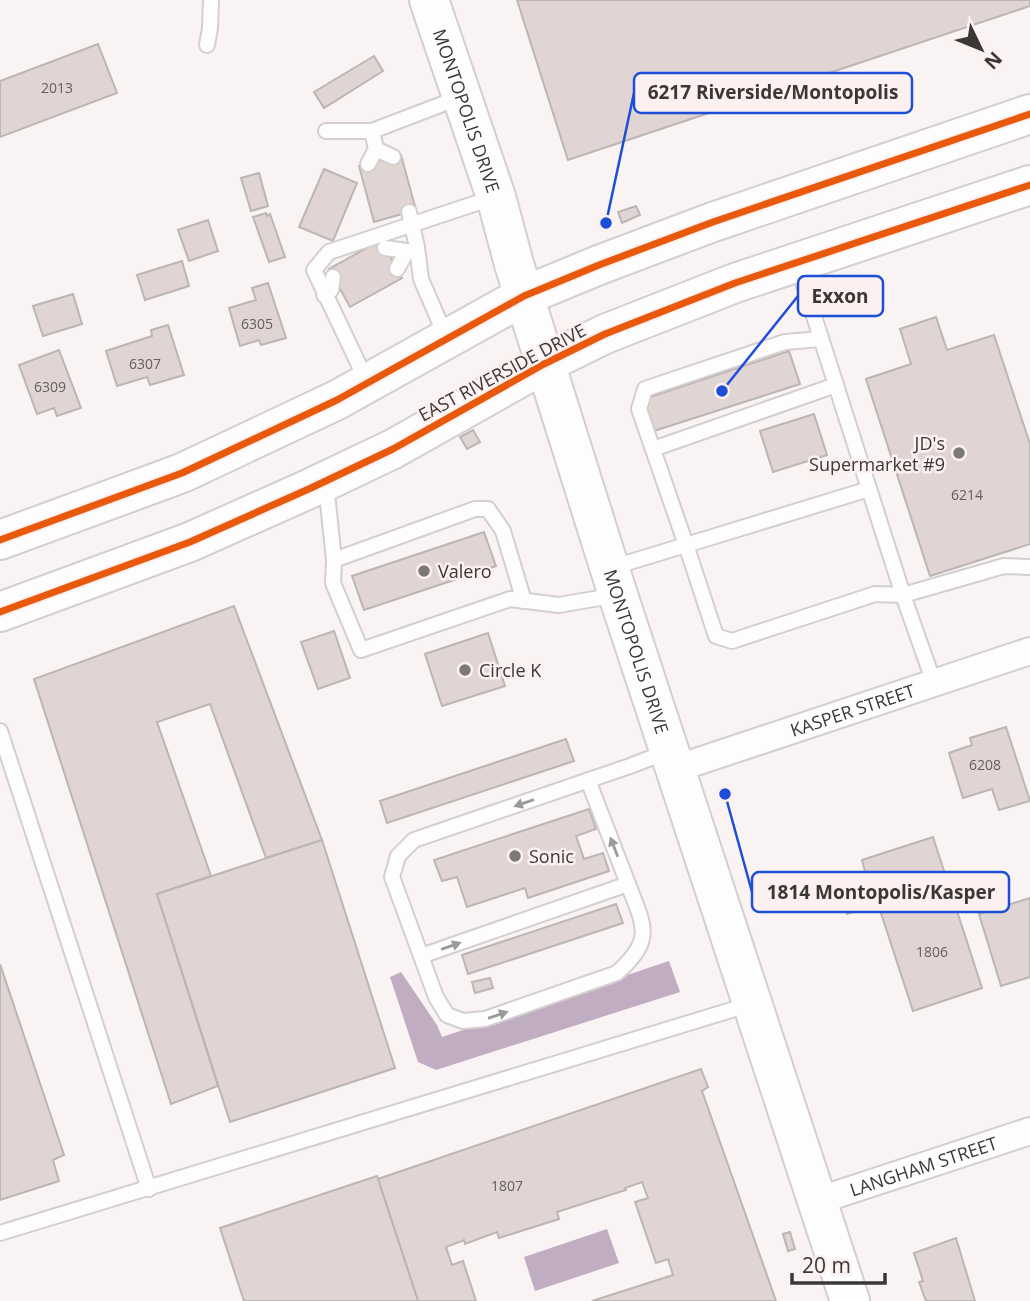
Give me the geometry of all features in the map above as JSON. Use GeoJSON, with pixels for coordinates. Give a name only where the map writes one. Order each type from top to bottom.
{"type":"FeatureCollection","features":[{"type":"Feature","properties":{"kind":"main road","name":"MONTOPOLIS DRIVE"},"geometry":{"type":"LineString","coordinates":[[429,0],[496,197],[544,364],[850,1301]]}},
{"type":"Feature","properties":{"kind":"main road"},"geometry":{"type":"LineString","coordinates":[[0,540],[182,473],[368,383],[524,296],[713,222],[1030,114]]}},
{"type":"Feature","properties":{"kind":"main road","name":"EAST RIVERSIDE DRIVE"},"geometry":{"type":"LineString","coordinates":[[0,612],[190,542],[325,481],[393,449],[544,364],[618,329],[735,283],[1030,185]]}},
{"type":"Feature","properties":{"kind":"street","name":"KASPER STREET"},"geometry":{"type":"LineString","coordinates":[[672,760],[934,683],[1030,651]]}},
{"type":"Feature","properties":{"kind":"street","name":"LANGHAM STREET"},"geometry":{"type":"LineString","coordinates":[[817,1201],[1030,1131]]}},
{"type":"Feature","properties":{"kind":"lane"},"geometry":{"type":"LineString","coordinates":[[207,45],[211,0]]}},
{"type":"Feature","properties":{"kind":"lane"},"geometry":{"type":"LineString","coordinates":[[326,131],[372,131],[463,96]]}},
{"type":"Feature","properties":{"kind":"lane"},"geometry":{"type":"LineString","coordinates":[[368,164],[376,149],[372,131]]}},
{"type":"Feature","properties":{"kind":"lane"},"geometry":{"type":"LineString","coordinates":[[376,149],[393,157]]}},
{"type":"Feature","properties":{"kind":"lane"},"geometry":{"type":"LineString","coordinates":[[368,383],[333,290],[314,270],[329,252],[387,226],[496,197]]}},
{"type":"Feature","properties":{"kind":"lane"},"geometry":{"type":"LineString","coordinates":[[411,218],[412,249],[421,279],[447,340]]}},
{"type":"Feature","properties":{"kind":"lane"},"geometry":{"type":"LineString","coordinates":[[385,248],[412,249]]}},
{"type":"Feature","properties":{"kind":"lane"},"geometry":{"type":"LineString","coordinates":[[397,269],[412,249]]}},
{"type":"Feature","properties":{"kind":"lane"},"geometry":{"type":"LineString","coordinates":[[797,262],[903,595],[934,683]]}},
{"type":"Feature","properties":{"kind":"lane"},"geometry":{"type":"LineString","coordinates":[[821,339],[785,342],[755,357],[711,372],[675,384],[645,389],[639,409],[716,636],[732,640],[875,594],[903,595],[1004,566],[1030,567]]}},
{"type":"Feature","properties":{"kind":"lane"},"geometry":{"type":"LineString","coordinates":[[653,449],[694,435],[727,415],[836,385]]}},
{"type":"Feature","properties":{"kind":"lane"},"geometry":{"type":"LineString","coordinates":[[688,420],[694,435]]}},
{"type":"Feature","properties":{"kind":"lane"},"geometry":{"type":"LineString","coordinates":[[325,481],[334,560],[333,583],[360,650],[510,599],[559,606],[686,545],[869,489]]}},
{"type":"Feature","properties":{"kind":"lane"},"geometry":{"type":"LineString","coordinates":[[334,560],[475,509],[488,509],[503,531],[524,601]]}},
{"type":"Feature","properties":{"kind":"lane"},"geometry":{"type":"LineString","coordinates":[[0,730],[149,1189]]}},
{"type":"Feature","properties":{"kind":"lane"},"geometry":{"type":"LineString","coordinates":[[588,780],[643,925],[642,943],[633,959],[617,973],[485,1019],[463,1021],[447,1015],[436,997],[392,877],[398,856],[414,840],[588,780],[672,760]]}},
{"type":"Feature","properties":{"kind":"lane"},"geometry":{"type":"LineString","coordinates":[[421,957],[628,884]]}},
{"type":"Feature","properties":{"kind":"lane"},"geometry":{"type":"LineString","coordinates":[[0,1233],[752,1004]]}},
{"type":"Feature","properties":{"kind":"shaded area"},"geometry":{"type":"Polygon","coordinates":[[[669,961],[680,992],[436,1070],[418,1062],[390,977],[401,972],[437,1025],[442,1037],[669,961]]]}},
{"type":"Feature","properties":{"kind":"shaded area"},"geometry":{"type":"Polygon","coordinates":[[[607,1229],[619,1263],[535,1291],[524,1257],[607,1229]]]}},
{"type":"Feature","properties":{"kind":"building"},"geometry":{"type":"Polygon","coordinates":[[[517,0],[1030,0],[1030,6],[568,160],[517,0]]]}},
{"type":"Feature","properties":{"kind":"building"},"geometry":{"type":"Polygon","coordinates":[[[98,44],[117,93],[0,137],[0,81],[98,44]]]}},
{"type":"Feature","properties":{"kind":"building"},"geometry":{"type":"Polygon","coordinates":[[[374,56],[383,71],[324,108],[314,92],[374,56]]]}},
{"type":"Feature","properties":{"kind":"building"},"geometry":{"type":"Polygon","coordinates":[[[401,155],[416,210],[374,222],[359,166],[401,155]]]}},
{"type":"Feature","properties":{"kind":"building"},"geometry":{"type":"Polygon","coordinates":[[[324,169],[357,183],[333,241],[299,227],[324,169]]]}},
{"type":"Feature","properties":{"kind":"building"},"geometry":{"type":"Polygon","coordinates":[[[259,173],[268,206],[251,211],[241,178],[259,173]]]}},
{"type":"Feature","properties":{"kind":"building"},"geometry":{"type":"Polygon","coordinates":[[[636,206],[640,215],[622,223],[618,212],[636,206]]]}},
{"type":"Feature","properties":{"kind":"building"},"geometry":{"type":"Polygon","coordinates":[[[266,213],[267,216],[270,214],[285,257],[269,262],[253,217],[266,213]]]}},
{"type":"Feature","properties":{"kind":"building"},"geometry":{"type":"Polygon","coordinates":[[[208,220],[218,251],[189,261],[178,230],[208,220]]]}},
{"type":"Feature","properties":{"kind":"building"},"geometry":{"type":"Polygon","coordinates":[[[381,240],[402,278],[350,307],[329,269],[381,240]]]}},
{"type":"Feature","properties":{"kind":"building"},"geometry":{"type":"Polygon","coordinates":[[[182,261],[189,286],[145,300],[137,275],[182,261]]]}},
{"type":"Feature","properties":{"kind":"building"},"geometry":{"type":"Polygon","coordinates":[[[268,283],[286,338],[261,345],[259,340],[240,346],[229,308],[256,300],[252,288],[268,283]]]}},
{"type":"Feature","properties":{"kind":"building"},"geometry":{"type":"Polygon","coordinates":[[[73,294],[82,324],[43,336],[33,306],[73,294]]]}},
{"type":"Feature","properties":{"kind":"building"},"geometry":{"type":"Polygon","coordinates":[[[936,317],[947,350],[994,335],[1030,444],[1030,544],[930,576],[866,379],[911,364],[900,329],[936,317]]]}},
{"type":"Feature","properties":{"kind":"building"},"geometry":{"type":"Polygon","coordinates":[[[168,325],[184,375],[150,385],[147,377],[117,386],[106,351],[152,336],[151,330],[168,325]]]}},
{"type":"Feature","properties":{"kind":"building"},"geometry":{"type":"Polygon","coordinates":[[[59,350],[81,408],[57,416],[54,408],[37,414],[19,365],[59,350]]]}},
{"type":"Feature","properties":{"kind":"building"},"geometry":{"type":"Polygon","coordinates":[[[789,351],[800,384],[654,431],[644,399],[789,351]]]}},
{"type":"Feature","properties":{"kind":"building"},"geometry":{"type":"Polygon","coordinates":[[[814,414],[827,455],[773,472],[760,431],[814,414]]]}},
{"type":"Feature","properties":{"kind":"building"},"geometry":{"type":"Polygon","coordinates":[[[473,430],[480,442],[467,449],[460,437],[473,430]]]}},
{"type":"Feature","properties":{"kind":"building","name":"Valero"},"geometry":{"type":"Polygon","coordinates":[[[484,532],[496,566],[364,610],[352,576],[484,532]]]}},
{"type":"Feature","properties":{"kind":"building"},"geometry":{"type":"Polygon","coordinates":[[[234,606],[322,840],[266,858],[210,704],[157,722],[211,876],[157,894],[218,1086],[171,1104],[34,679],[234,606]]]}},
{"type":"Feature","properties":{"kind":"building"},"geometry":{"type":"Polygon","coordinates":[[[334,631],[350,678],[318,689],[301,642],[334,631]]]}},
{"type":"Feature","properties":{"kind":"building","name":"Circle K"},"geometry":{"type":"Polygon","coordinates":[[[488,633],[505,686],[442,706],[425,654],[488,633]]]}},
{"type":"Feature","properties":{"kind":"building"},"geometry":{"type":"Polygon","coordinates":[[[1006,727],[1030,801],[999,810],[992,789],[963,798],[949,753],[972,745],[970,738],[1006,727]]]}},
{"type":"Feature","properties":{"kind":"building"},"geometry":{"type":"Polygon","coordinates":[[[566,739],[574,761],[387,823],[380,801],[566,739]]]}},
{"type":"Feature","properties":{"kind":"building","name":"Sonic"},"geometry":{"type":"Polygon","coordinates":[[[589,809],[596,829],[576,836],[584,859],[603,853],[609,871],[528,898],[525,888],[467,907],[457,877],[442,881],[434,860],[589,809]]]}},
{"type":"Feature","properties":{"kind":"building"},"geometry":{"type":"Polygon","coordinates":[[[933,837],[982,988],[913,1011],[878,904],[847,914],[838,884],[866,875],[862,860],[933,837]]]}},
{"type":"Feature","properties":{"kind":"building"},"geometry":{"type":"Polygon","coordinates":[[[322,840],[395,1068],[230,1122],[157,894],[322,840]]]}},
{"type":"Feature","properties":{"kind":"building"},"geometry":{"type":"Polygon","coordinates":[[[1030,898],[1030,977],[1001,986],[979,914],[1030,898]]]}},
{"type":"Feature","properties":{"kind":"building"},"geometry":{"type":"Polygon","coordinates":[[[616,904],[623,923],[468,974],[462,955],[616,904]]]}},
{"type":"Feature","properties":{"kind":"building"},"geometry":{"type":"Polygon","coordinates":[[[0,964],[64,1155],[53,1160],[59,1181],[0,1200],[0,964]]]}},
{"type":"Feature","properties":{"kind":"building"},"geometry":{"type":"Polygon","coordinates":[[[490,978],[493,988],[475,993],[472,982],[490,978]]]}},
{"type":"Feature","properties":{"kind":"building"},"geometry":{"type":"Polygon","coordinates":[[[701,1069],[708,1087],[702,1091],[776,1301],[592,1301],[673,1275],[668,1259],[656,1263],[635,1202],[648,1198],[642,1182],[625,1188],[626,1190],[557,1212],[559,1219],[499,1238],[497,1232],[465,1244],[464,1240],[446,1247],[452,1265],[463,1261],[476,1301],[418,1301],[378,1179],[701,1069]]]}},
{"type":"Feature","properties":{"kind":"building"},"geometry":{"type":"Polygon","coordinates":[[[377,1176],[418,1301],[244,1301],[220,1228],[377,1176]]]}},
{"type":"Feature","properties":{"kind":"building"},"geometry":{"type":"Polygon","coordinates":[[[790,1232],[795,1249],[788,1251],[783,1234],[790,1232]]]}},
{"type":"Feature","properties":{"kind":"building"},"geometry":{"type":"Polygon","coordinates":[[[956,1238],[975,1301],[926,1301],[919,1282],[923,1281],[914,1253],[956,1238]]]}},
{"type":"Feature","properties":{"kind":"cycle path"},"geometry":{"type":"LineString","coordinates":[[0,540],[182,473],[337,400],[524,296],[713,222],[1030,114]]}},
{"type":"Feature","properties":{"kind":"cycle path"},"geometry":{"type":"LineString","coordinates":[[0,612],[190,542],[311,488],[393,449],[544,364],[605,334],[735,283],[1030,185]]}},
{"type":"Feature","properties":{"kind":"place","name":"6217 Riverside/Montopolis"},"geometry":{"type":"Point","coordinates":[606,223]}},
{"type":"Feature","properties":{"kind":"place","name":"Exxon"},"geometry":{"type":"Point","coordinates":[722,391]}},
{"type":"Feature","properties":{"kind":"place","name":"JD's Supermarket #9"},"geometry":{"type":"Point","coordinates":[959,453]}},
{"type":"Feature","properties":{"kind":"place","name":"Valero"},"geometry":{"type":"Point","coordinates":[424,571]}},
{"type":"Feature","properties":{"kind":"place","name":"Circle K"},"geometry":{"type":"Point","coordinates":[465,670]}},
{"type":"Feature","properties":{"kind":"place","name":"1814 Montopolis/Kasper"},"geometry":{"type":"Point","coordinates":[725,794]}},
{"type":"Feature","properties":{"kind":"place","name":"Sonic"},"geometry":{"type":"Point","coordinates":[515,856]}}]}
